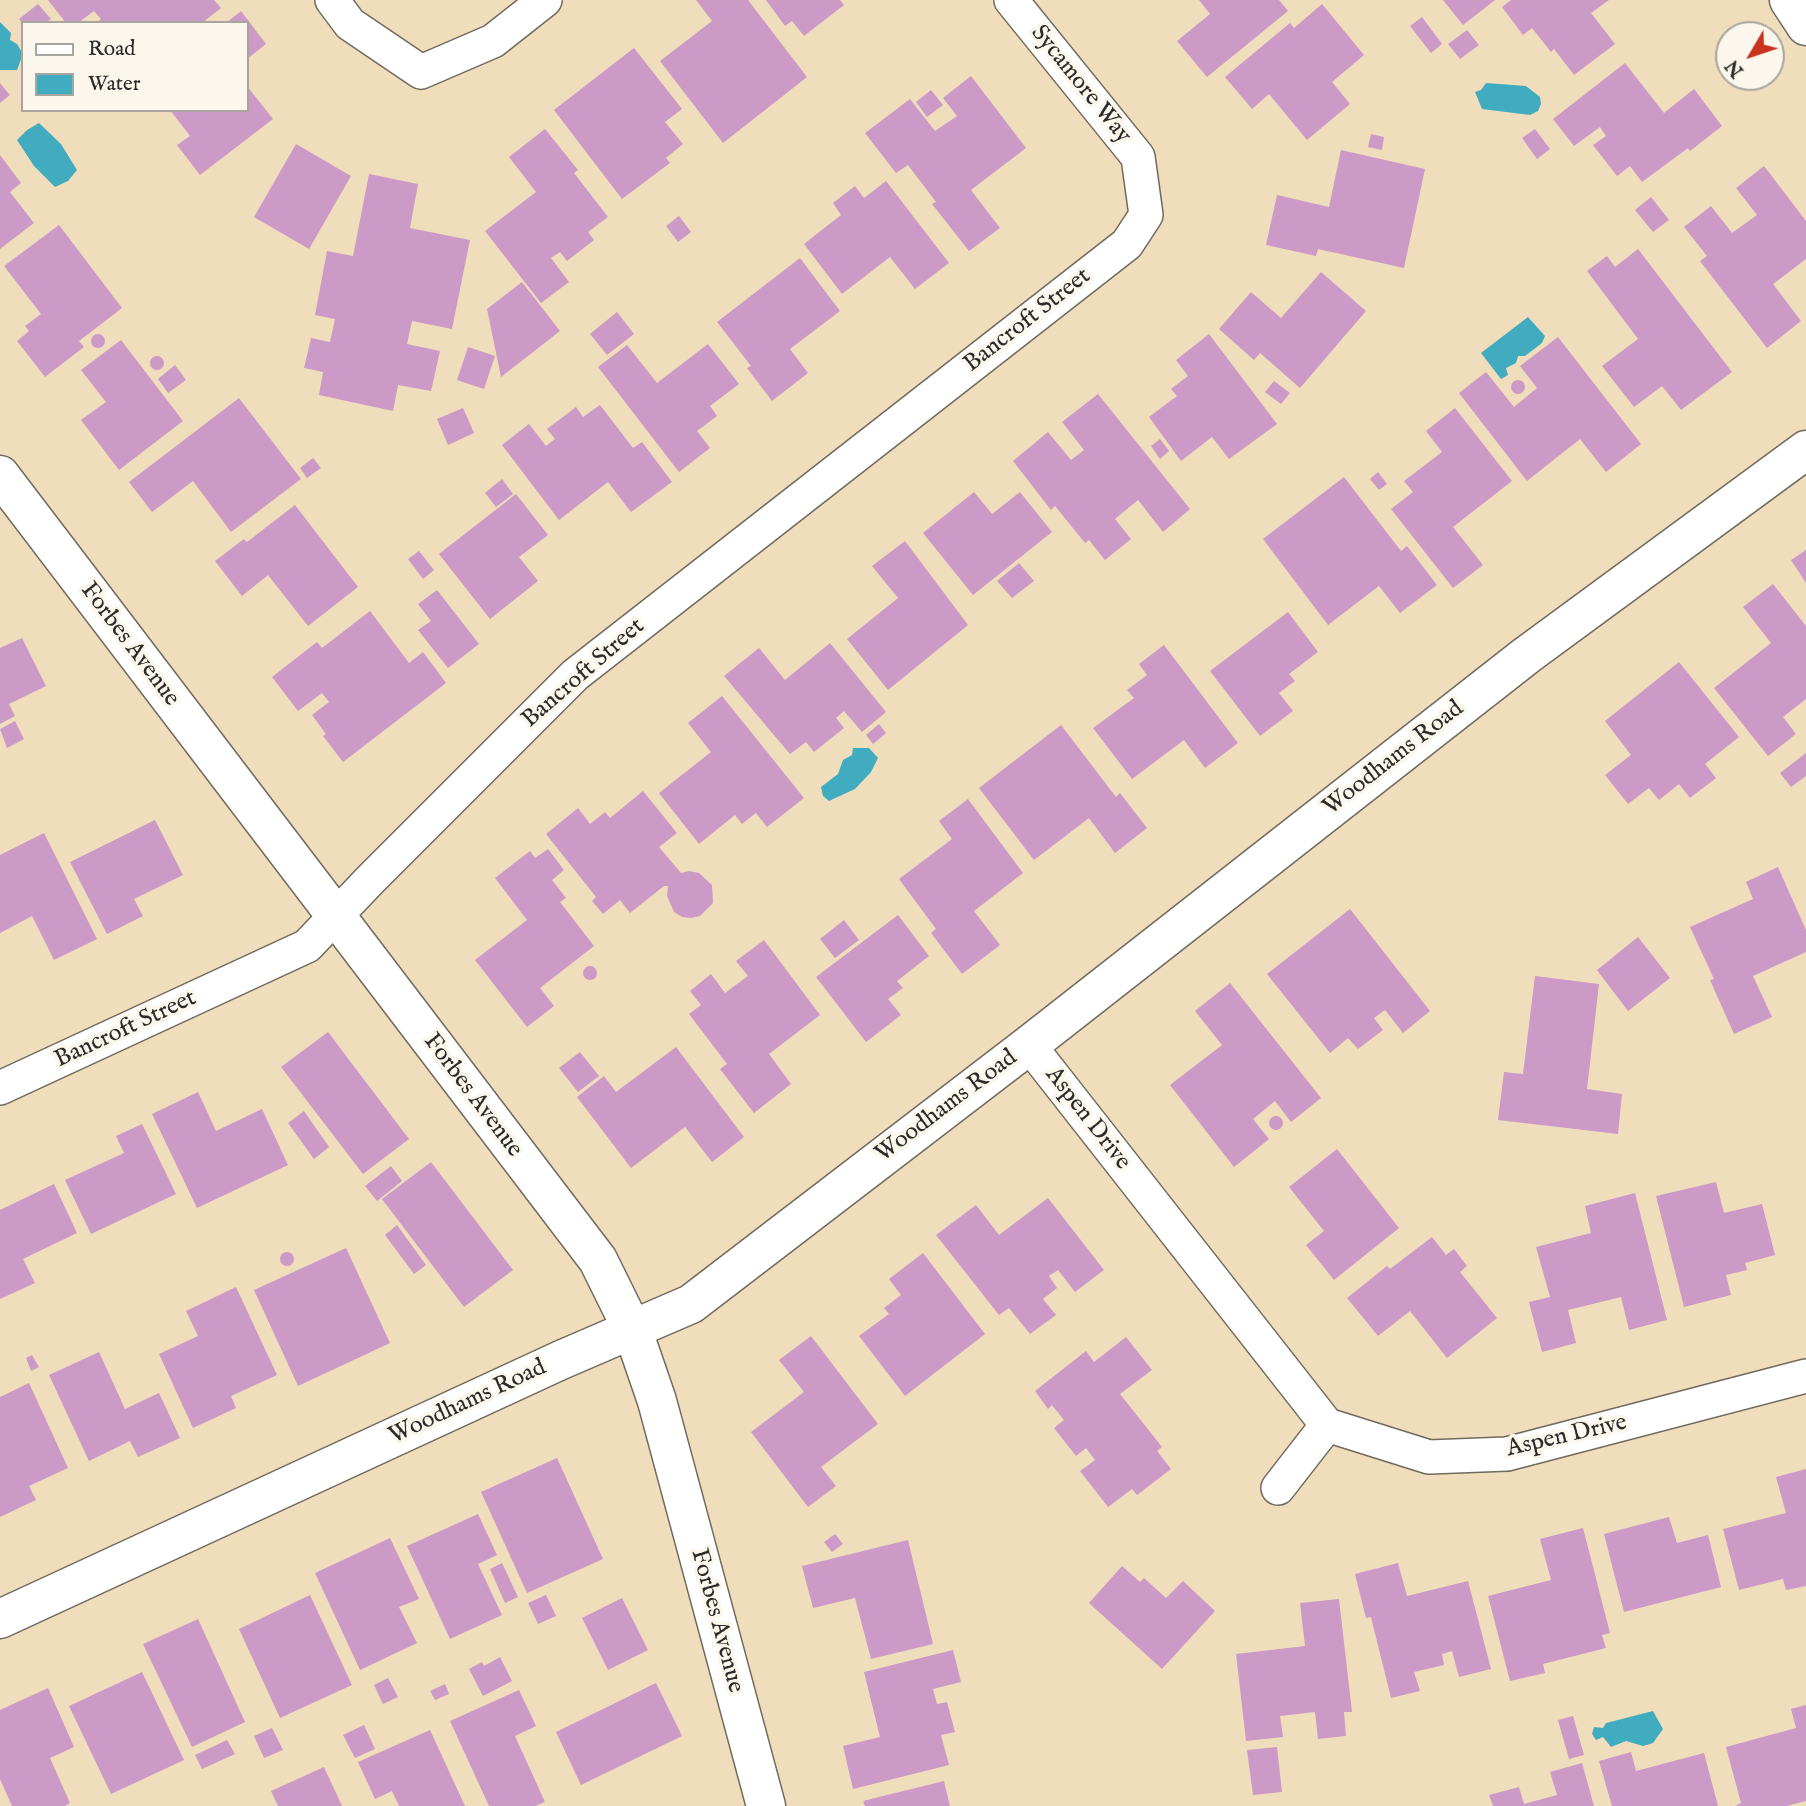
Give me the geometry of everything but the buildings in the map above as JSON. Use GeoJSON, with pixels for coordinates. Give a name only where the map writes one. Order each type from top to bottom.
{"type":"FeatureCollection","features":[{"type":"Feature","properties":{"kind":"street"},"geometry":{"type":"LineString","coordinates":[[332,0],[350,23],[421,72],[493,41],[545,0]]}},
{"type":"Feature","properties":{"kind":"street","name":"Sycamore Way"},"geometry":{"type":"LineString","coordinates":[[1011,0],[1138,157],[1146,215]]}},
{"type":"Feature","properties":{"kind":"street"},"geometry":{"type":"LineString","coordinates":[[1789,0],[1806,26]]}},
{"type":"Feature","properties":{"kind":"street","name":"Bancroft Street"},"geometry":{"type":"LineString","coordinates":[[0,1088],[307,946],[575,675],[1127,244],[1146,215]]}},
{"type":"Feature","properties":{"kind":"street","name":"Woodhams Road"},"geometry":{"type":"LineString","coordinates":[[0,1619],[561,1360],[691,1304],[1527,655],[1806,450]]}},
{"type":"Feature","properties":{"kind":"street","name":"Forbes Avenue"},"geometry":{"type":"LineString","coordinates":[[5,492],[598,1260],[633,1331],[657,1401],[760,1804]]}},
{"type":"Feature","properties":{"kind":"street","name":"Aspen Drive"},"geometry":{"type":"LineString","coordinates":[[1028,1045],[1327,1425],[1429,1457],[1507,1454],[1806,1376]]}},
{"type":"Feature","properties":{"kind":"street"},"geometry":{"type":"LineString","coordinates":[[1278,1488],[1327,1425]]}},
{"type":"Feature","properties":{"kind":"water"},"geometry":{"type":"Polygon","coordinates":[[[0,22],[11,33],[10,40],[21,51],[21,59],[17,70],[0,70],[0,22]]]}},
{"type":"Feature","properties":{"kind":"water"},"geometry":{"type":"Polygon","coordinates":[[[1486,83],[1526,86],[1540,97],[1538,111],[1530,115],[1482,109],[1475,92],[1481,90],[1486,83]]]}},
{"type":"Feature","properties":{"kind":"water"},"geometry":{"type":"Polygon","coordinates":[[[39,123],[61,144],[77,170],[68,181],[55,187],[34,166],[17,140],[39,123]]]}},
{"type":"Feature","properties":{"kind":"water"},"geometry":{"type":"Polygon","coordinates":[[[1528,317],[1545,336],[1542,343],[1525,356],[1518,356],[1516,363],[1506,368],[1508,375],[1501,379],[1481,353],[1528,317]]]}},
{"type":"Feature","properties":{"kind":"water"},"geometry":{"type":"Polygon","coordinates":[[[853,748],[869,748],[878,758],[871,772],[855,789],[829,801],[823,796],[821,787],[838,774],[843,760],[852,755],[853,748]]]}},
{"type":"Feature","properties":{"kind":"water"},"geometry":{"type":"Polygon","coordinates":[[[1653,1711],[1663,1729],[1653,1743],[1643,1746],[1626,1741],[1611,1747],[1603,1737],[1596,1740],[1592,1734],[1594,1727],[1603,1728],[1606,1723],[1653,1711]]]}}]}
